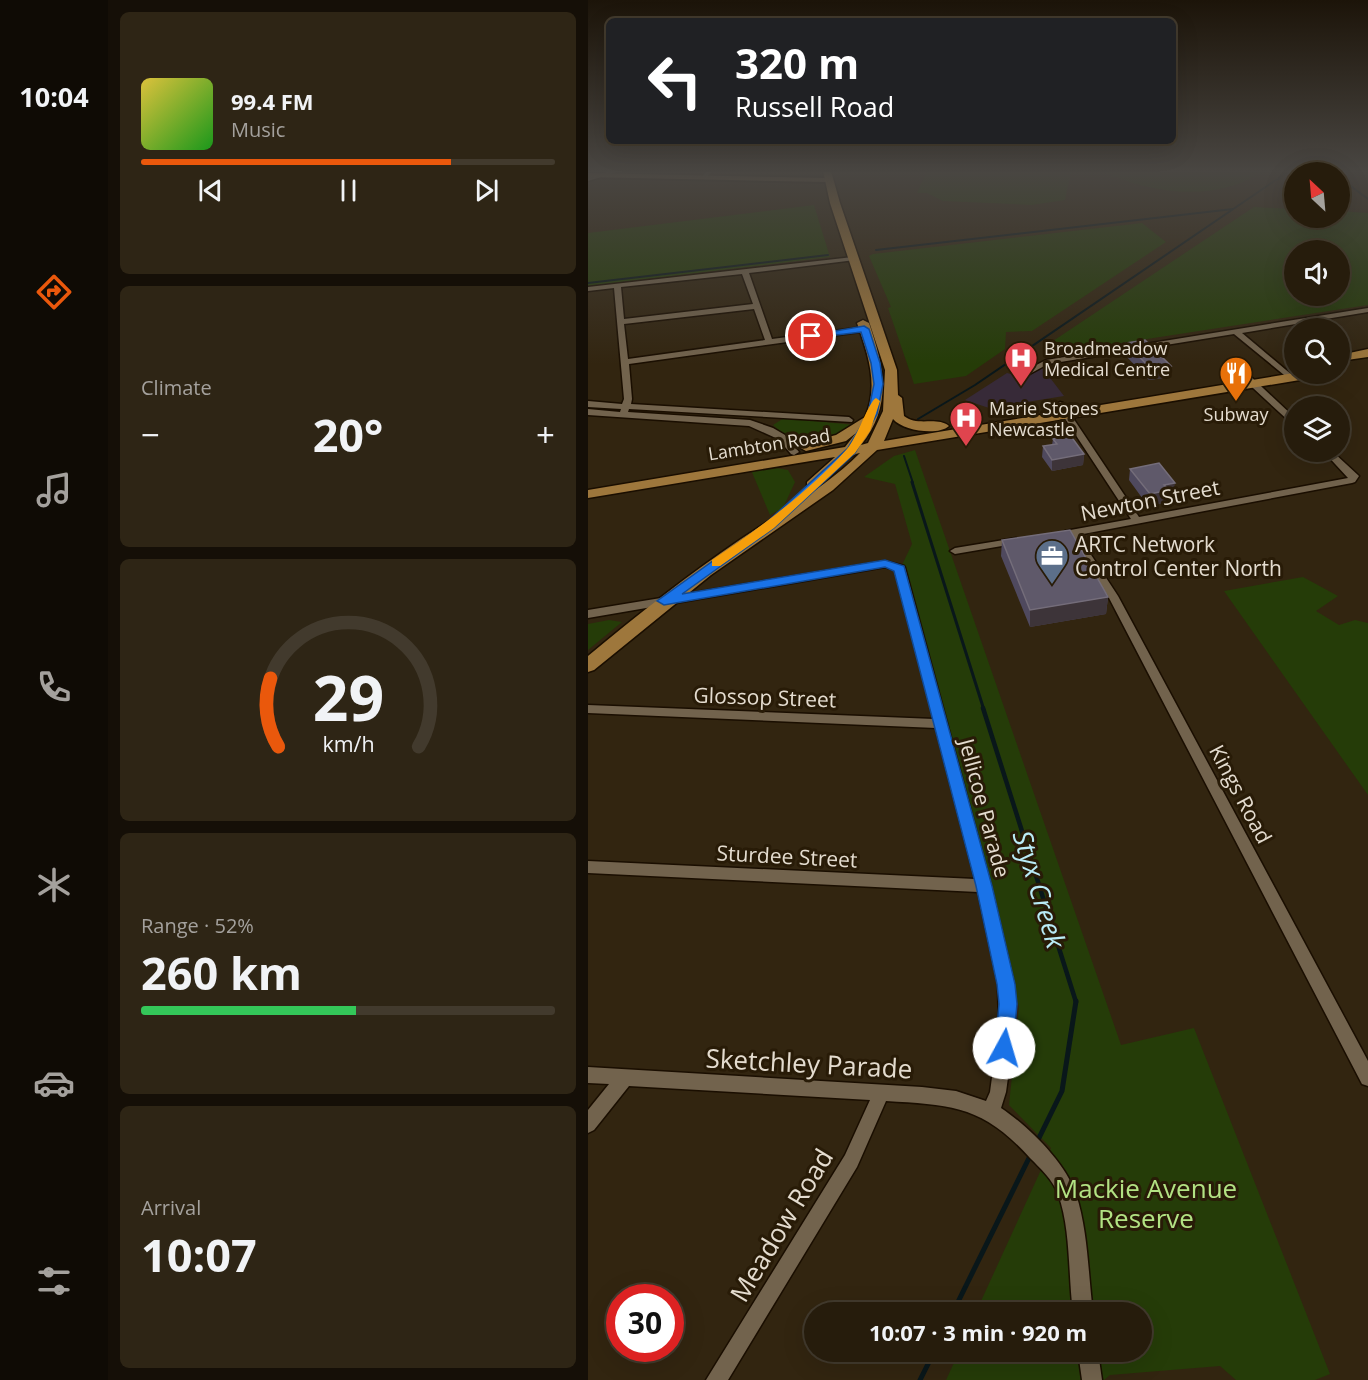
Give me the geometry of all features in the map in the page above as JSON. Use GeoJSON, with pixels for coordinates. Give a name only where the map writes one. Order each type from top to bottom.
{"type":"FeatureCollection","features":[{"type":"Feature","properties":{"kind":"main road"},"geometry":{"type":"LineString","coordinates":[[588,666],[664,601],[770,526],[813,499],[853,467],[876,442],[888,412],[891,390],[889,362],[844,260],[839,235]]}},
{"type":"Feature","properties":{"kind":"main road"},"geometry":{"type":"LineString","coordinates":[[770,526],[798,496],[854,446],[873,414],[878,377],[851,290]]}},
{"type":"Feature","properties":{"kind":"main road"},"geometry":{"type":"LineString","coordinates":[[1350,356],[1368,353]]}},
{"type":"Feature","properties":{"kind":"main road"},"geometry":{"type":"LineString","coordinates":[[1350,367],[1368,364]]}},
{"type":"Feature","properties":{"kind":"main road","name":"Lambton Road"},"geometry":{"type":"LineString","coordinates":[[876,442],[930,438],[1243,374],[1284,369]]}},
{"type":"Feature","properties":{"kind":"main road","name":"Lambton Road"},"geometry":{"type":"LineString","coordinates":[[588,494],[765,464],[942,426],[1253,383],[1284,373]]}},
{"type":"Feature","properties":{"kind":"main road"},"geometry":{"type":"LineString","coordinates":[[891,390],[897,394],[894,412],[899,419],[914,425],[942,426]]}},
{"type":"Feature","properties":{"kind":"main road"},"geometry":{"type":"LineString","coordinates":[[794,452],[841,438],[860,427],[873,414]]}},
{"type":"Feature","properties":{"kind":"main road"},"geometry":{"type":"LineString","coordinates":[[853,467],[870,458],[930,438]]}},
{"type":"Feature","properties":{"kind":"main road","name":"Lambton Road"},"geometry":{"type":"LineString","coordinates":[[588,488],[794,452],[854,446]]}},
{"type":"Feature","properties":{"kind":"main road"},"geometry":{"type":"LineString","coordinates":[[765,464],[789,464],[804,469],[810,481],[798,496]]}},
{"type":"Feature","properties":{"kind":"street"},"geometry":{"type":"LineString","coordinates":[[588,289],[844,260]]}},
{"type":"Feature","properties":{"kind":"street"},"geometry":{"type":"LineString","coordinates":[[745,271],[769,341]]}},
{"type":"Feature","properties":{"kind":"street"},"geometry":{"type":"LineString","coordinates":[[617,286],[628,406],[622,415]]}},
{"type":"Feature","properties":{"kind":"street"},"geometry":{"type":"LineString","coordinates":[[621,322],[757,306]]}},
{"type":"Feature","properties":{"kind":"street"},"geometry":{"type":"LineString","coordinates":[[1021,375],[1046,362],[1368,310]]}},
{"type":"Feature","properties":{"kind":"street"},"geometry":{"type":"LineString","coordinates":[[624,362],[864,329]]}},
{"type":"Feature","properties":{"kind":"street"},"geometry":{"type":"LineString","coordinates":[[1235,331],[1279,368]]}},
{"type":"Feature","properties":{"kind":"street"},"geometry":{"type":"LineString","coordinates":[[1243,374],[1284,412]]}},
{"type":"Feature","properties":{"kind":"street"},"geometry":{"type":"LineString","coordinates":[[588,404],[849,420]]}},
{"type":"Feature","properties":{"kind":"street"},"geometry":{"type":"LineString","coordinates":[[1063,410],[1137,521]]}},
{"type":"Feature","properties":{"kind":"street"},"geometry":{"type":"LineString","coordinates":[[588,412],[723,420],[762,427],[790,444],[794,452]]}},
{"type":"Feature","properties":{"kind":"street"},"geometry":{"type":"LineString","coordinates":[[762,427],[777,414]]}},
{"type":"Feature","properties":{"kind":"street","name":"Newton Street"},"geometry":{"type":"LineString","coordinates":[[1049,536],[1352,480],[1354,476],[1339,462]]}},
{"type":"Feature","properties":{"kind":"street","name":"Kings Road"},"geometry":{"type":"LineString","coordinates":[[1072,532],[1113,596],[1368,1078]]}},
{"type":"Feature","properties":{"kind":"street"},"geometry":{"type":"LineString","coordinates":[[955,551],[1027,540]]}},
{"type":"Feature","properties":{"kind":"street","name":"Jellicoe Parade"},"geometry":{"type":"LineString","coordinates":[[664,601],[885,564],[900,568],[984,886],[1006,984],[1008,1004],[998,1092],[991,1112]]}},
{"type":"Feature","properties":{"kind":"street"},"geometry":{"type":"LineString","coordinates":[[588,614],[664,601]]}},
{"type":"Feature","properties":{"kind":"street","name":"Glossop Street"},"geometry":{"type":"LineString","coordinates":[[588,709],[940,724]]}},
{"type":"Feature","properties":{"kind":"street","name":"Sturdee Street"},"geometry":{"type":"LineString","coordinates":[[588,867],[984,886]]}},
{"type":"Feature","properties":{"kind":"street","name":"Sketchley Parade"},"geometry":{"type":"LineString","coordinates":[[588,1075],[946,1097],[991,1112],[1053,1167],[1067,1194],[1082,1302]]}},
{"type":"Feature","properties":{"kind":"street"},"geometry":{"type":"LineString","coordinates":[[588,1124],[625,1077]]}},
{"type":"Feature","properties":{"kind":"street","name":"Meadow Road"},"geometry":{"type":"LineString","coordinates":[[716,1380],[851,1161],[882,1092]]}},
{"type":"Feature","properties":{"kind":"street"},"geometry":{"type":"LineString","coordinates":[[1089,1362],[1092,1380]]}},
{"type":"Feature","properties":{"kind":"shaded area","name":"Broadmeadow Medical Centre"},"geometry":{"type":"Polygon","coordinates":[[[1041,366],[1064,396],[989,408],[965,400],[1007,373],[1025,378],[1041,366]]]}},
{"type":"Feature","properties":{"kind":"green space"},"geometry":{"type":"Polygon","coordinates":[[[588,235],[823,235],[830,257],[588,286],[588,235]]]}},
{"type":"Feature","properties":{"kind":"green space"},"geometry":{"type":"Polygon","coordinates":[[[1034,235],[1158,235],[1166,242],[1032,331],[1006,332],[1005,349],[966,376],[914,384],[888,308],[891,307],[869,256],[1034,235]]]}},
{"type":"Feature","properties":{"kind":"green space"},"geometry":{"type":"Polygon","coordinates":[[[1211,235],[1368,235],[1368,305],[1082,349],[1053,341],[1211,235]]]}},
{"type":"Feature","properties":{"kind":"green space"},"geometry":{"type":"Polygon","coordinates":[[[784,418],[855,425],[835,436],[795,444],[773,425],[784,418]]]}},
{"type":"Feature","properties":{"kind":"green space","name":"Mackie Avenue Reserve"},"geometry":{"type":"Polygon","coordinates":[[[915,450],[1121,1045],[1194,1028],[1330,1374],[1315,1380],[1236,1380],[1220,1366],[1110,1375],[1104,1380],[946,1380],[954,1362],[1152,1362],[1152,1302],[981,1302],[1051,1148],[1009,1105],[1019,1007],[902,565],[912,544],[895,484],[864,477],[894,456],[915,450]]]}},
{"type":"Feature","properties":{"kind":"green space"},"geometry":{"type":"Polygon","coordinates":[[[764,466],[788,470],[795,482],[783,508],[770,515],[751,470],[764,466]]]}},
{"type":"Feature","properties":{"kind":"green space"},"geometry":{"type":"Polygon","coordinates":[[[1303,577],[1338,596],[1316,611],[1339,625],[1355,620],[1368,623],[1368,795],[1224,591],[1303,577]]]}},
{"type":"Feature","properties":{"kind":"green space"},"geometry":{"type":"Polygon","coordinates":[[[609,620],[622,622],[588,650],[588,624],[609,620]]]}},
{"type":"Feature","properties":{"kind":"building"},"geometry":{"type":"Polygon","coordinates":[[[1145,340],[1171,366],[1151,369],[1126,343],[1145,340]]]}},
{"type":"Feature","properties":{"kind":"building"},"geometry":{"type":"Polygon","coordinates":[[[1070,435],[1084,454],[1052,460],[1043,446],[1057,444],[1053,439],[1070,435]]]}},
{"type":"Feature","properties":{"kind":"building"},"geometry":{"type":"Polygon","coordinates":[[[1159,463],[1175,483],[1164,485],[1169,490],[1150,494],[1130,469],[1159,463]]]}},
{"type":"Feature","properties":{"kind":"building","name":"ARTC Network Control Center North"},"geometry":{"type":"Polygon","coordinates":[[[1070,530],[1108,597],[1030,610],[1002,540],[1070,530]]]}},
{"type":"Feature","properties":{"kind":"waterway"},"geometry":{"type":"LineString","coordinates":[[876,250],[1003,235]]}},
{"type":"Feature","properties":{"kind":"waterway","name":"Styx Creek"},"geometry":{"type":"LineString","coordinates":[[918,419],[975,385],[1195,235]]}},
{"type":"Feature","properties":{"kind":"waterway"},"geometry":{"type":"LineString","coordinates":[[588,283],[828,255]]}},
{"type":"Feature","properties":{"kind":"waterway","name":"Styx Creek"},"geometry":{"type":"LineString","coordinates":[[904,456],[913,483]]}},
{"type":"Feature","properties":{"kind":"waterway","name":"Styx Creek"},"geometry":{"type":"LineString","coordinates":[[912,482],[984,710]]}},
{"type":"Feature","properties":{"kind":"waterway","name":"Styx Creek"},"geometry":{"type":"LineString","coordinates":[[983,708],[1076,1002]]}},
{"type":"Feature","properties":{"kind":"waterway","name":"Styx Creek"},"geometry":{"type":"LineString","coordinates":[[1037,1142],[1062,1091],[1076,1002]]}},
{"type":"Feature","properties":{"kind":"waterway","name":"Styx Creek"},"geometry":{"type":"LineString","coordinates":[[958,1302],[1031,1154]]}},
{"type":"Feature","properties":{"kind":"waterway","name":"Styx Creek"},"geometry":{"type":"LineString","coordinates":[[920,1380],[929,1362]]}},
{"type":"Feature","properties":{"kind":"slow traffic"},"geometry":{"type":"LineString","coordinates":[[716,563],[770,526],[798,496],[851,451],[865,431],[876,401]]}},
{"type":"Feature","properties":{"kind":"place","name":"Broadmeadow Medical Centre"},"geometry":{"type":"Point","coordinates":[1021,387]}},
{"type":"Feature","properties":{"kind":"place","name":"Subway"},"geometry":{"type":"Point","coordinates":[1236,402]}},
{"type":"Feature","properties":{"kind":"place","name":"Marie Stopes Newcastle"},"geometry":{"type":"Point","coordinates":[966,447]}},
{"type":"Feature","properties":{"kind":"place","name":"ARTC Network Control Center North"},"geometry":{"type":"Point","coordinates":[1052,585]}},
{"type":"Feature","properties":{"kind":"route"},"geometry":{"type":"LineString","coordinates":[[811,336],[864,329],[878,377],[873,414],[865,431],[851,451],[798,496],[770,526],[664,601],[885,564],[892,564],[900,568],[984,886],[1006,984],[1008,1004],[1004,1048]]}}]}
